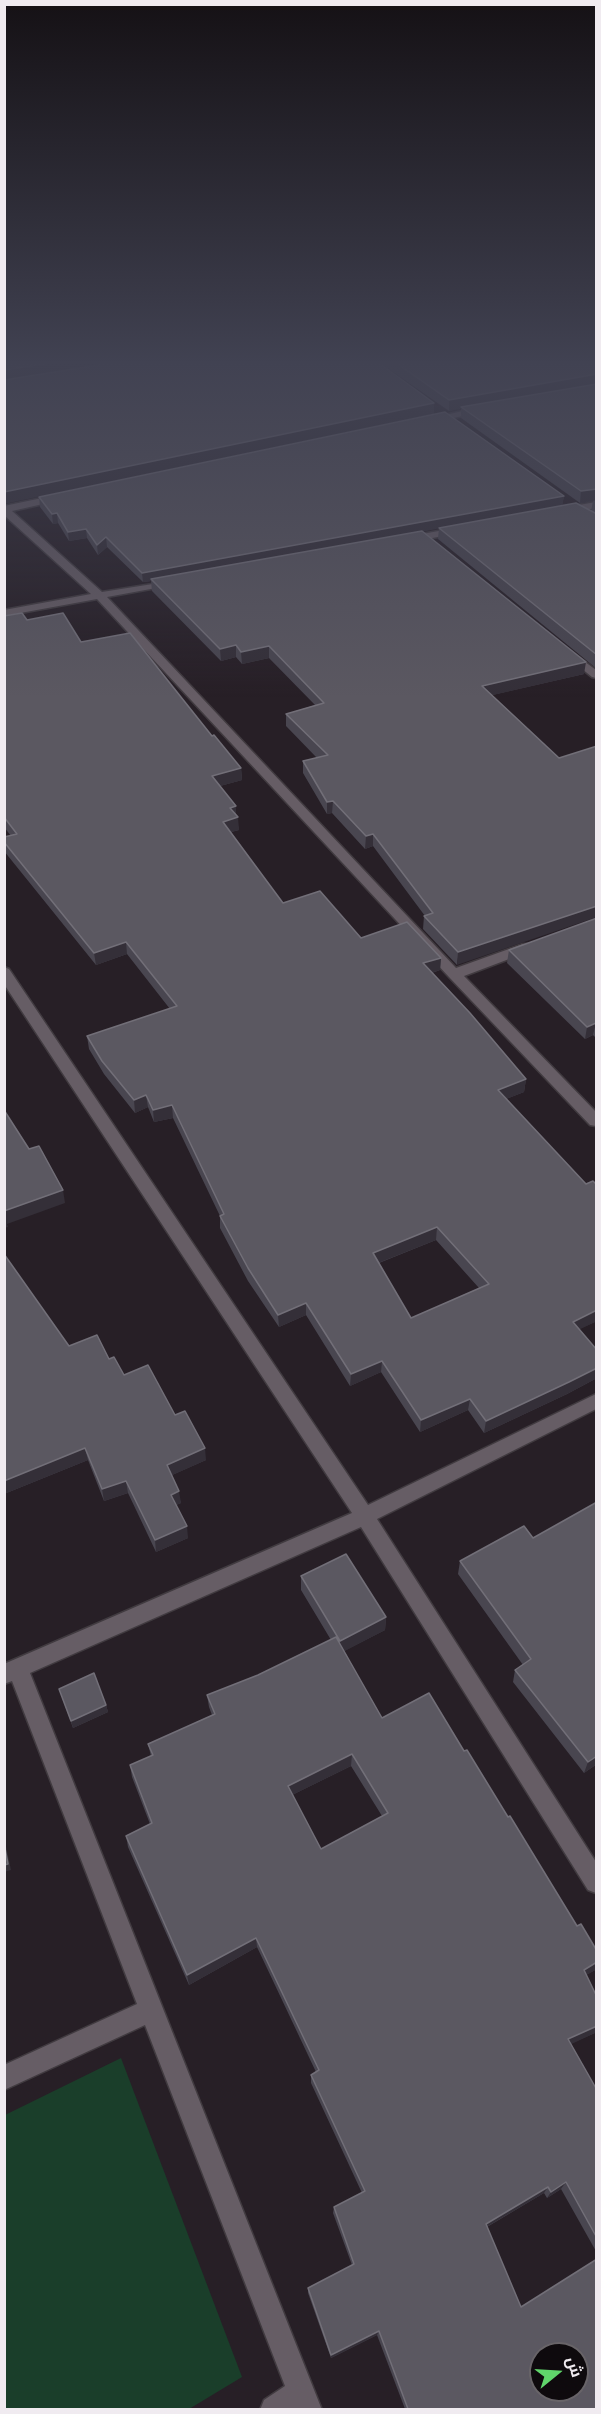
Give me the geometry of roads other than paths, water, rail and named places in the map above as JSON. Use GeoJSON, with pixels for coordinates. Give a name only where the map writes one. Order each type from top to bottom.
{"type":"FeatureCollection","features":[{"type":"Feature","properties":{"kind":"street"},"geometry":{"type":"LineString","coordinates":[[5,510],[75,494]]}},
{"type":"Feature","properties":{"kind":"street"},"geometry":{"type":"LineString","coordinates":[[554,513],[573,505],[597,505]]}},
{"type":"Feature","properties":{"kind":"street"},"geometry":{"type":"LineString","coordinates":[[573,505],[587,515]]}},
{"type":"Feature","properties":{"kind":"street"},"geometry":{"type":"LineString","coordinates":[[5,510],[100,596],[454,974],[597,1121]]}},
{"type":"Feature","properties":{"kind":"street"},"geometry":{"type":"LineString","coordinates":[[389,543],[429,540],[471,528]]}},
{"type":"Feature","properties":{"kind":"street"},"geometry":{"type":"LineString","coordinates":[[4,613],[181,581]]}},
{"type":"Feature","properties":{"kind":"street"},"geometry":{"type":"LineString","coordinates":[[558,644],[595,673]]}},
{"type":"Feature","properties":{"kind":"street"},"geometry":{"type":"LineString","coordinates":[[454,974],[542,942]]}},
{"type":"Feature","properties":{"kind":"street"},"geometry":{"type":"LineString","coordinates":[[4,972],[335,1470],[597,1882]]}},
{"type":"Feature","properties":{"kind":"street"},"geometry":{"type":"LineString","coordinates":[[274,2409],[304,2401],[153,2009],[11,1671],[363,1517],[597,1401]]}},
{"type":"Feature","properties":{"kind":"street"},"geometry":{"type":"LineString","coordinates":[[4,2078],[153,2009]]}}]}
